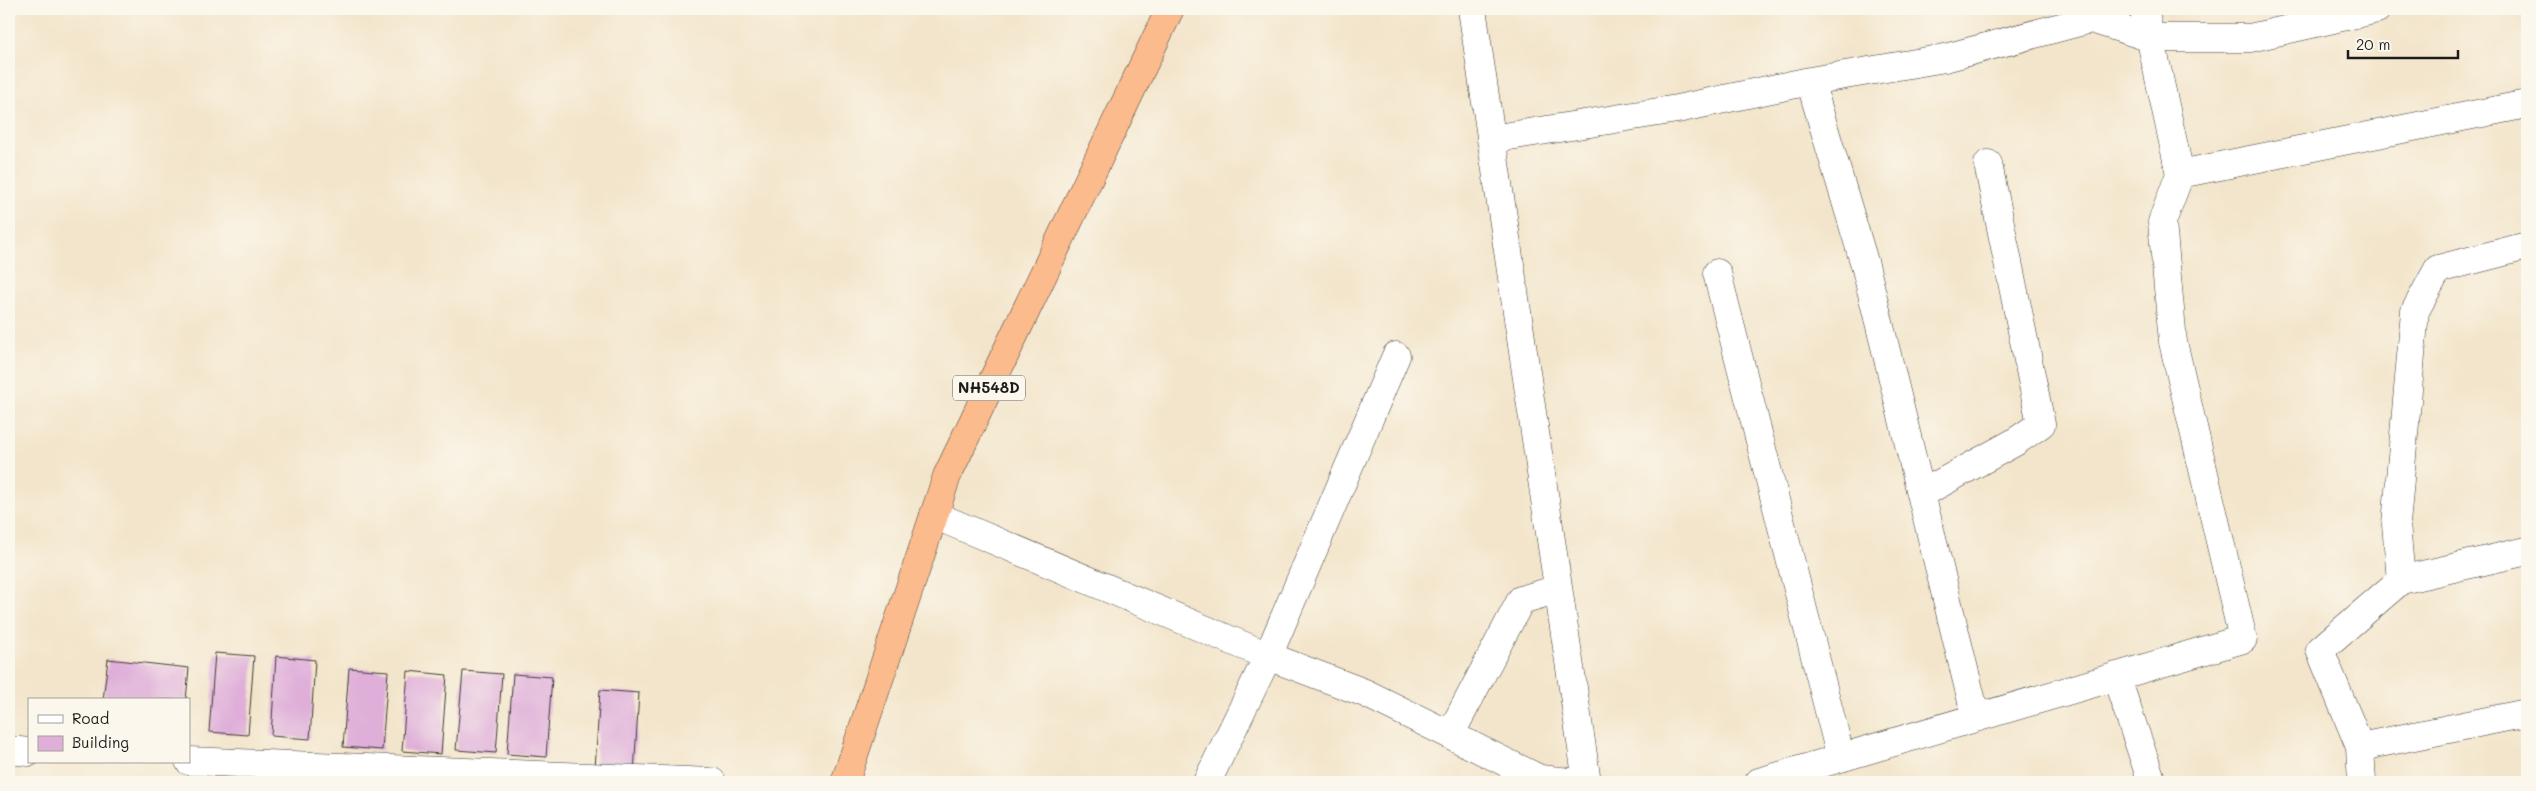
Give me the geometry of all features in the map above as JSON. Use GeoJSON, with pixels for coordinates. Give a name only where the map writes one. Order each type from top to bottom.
{"type":"FeatureCollection","features":[{"type":"Feature","properties":{"kind":"highway","name":"NH548D"},"geometry":{"type":"LineString","coordinates":[[844,782],[947,476],[1170,9]]}},
{"type":"Feature","properties":{"kind":"street"},"geometry":{"type":"LineString","coordinates":[[1472,9],[1587,782]]}},
{"type":"Feature","properties":{"kind":"street"},"geometry":{"type":"LineString","coordinates":[[1759,782],[2243,639],[2173,342],[2162,222],[2180,174],[2144,9]]}},
{"type":"Feature","properties":{"kind":"street"},"geometry":{"type":"LineString","coordinates":[[1491,140],[1677,109],[1810,81],[1945,58],[2091,19],[2151,38],[2250,38],[2377,9]]}},
{"type":"Feature","properties":{"kind":"street"},"geometry":{"type":"LineString","coordinates":[[1810,81],[1866,265],[1976,718]]}},
{"type":"Feature","properties":{"kind":"street"},"geometry":{"type":"LineString","coordinates":[[2180,174],[2527,104]]}},
{"type":"Feature","properties":{"kind":"street"},"geometry":{"type":"LineString","coordinates":[[1921,494],[2016,442],[2041,424],[1988,164]]}},
{"type":"Feature","properties":{"kind":"street"},"geometry":{"type":"LineString","coordinates":[[2401,580],[2396,524],[2415,311],[2438,269],[2527,246]]}},
{"type":"Feature","properties":{"kind":"street"},"geometry":{"type":"LineString","coordinates":[[1717,273],[1841,758]]}},
{"type":"Feature","properties":{"kind":"street"},"geometry":{"type":"LineString","coordinates":[[1207,782],[1268,656],[1396,356]]}},
{"type":"Feature","properties":{"kind":"street"},"geometry":{"type":"LineString","coordinates":[[934,516],[1268,656],[1365,693],[1451,733],[1540,778],[1570,782]]}},
{"type":"Feature","properties":{"kind":"street"},"geometry":{"type":"LineString","coordinates":[[2362,782],[2360,747],[2320,650],[2401,580],[2527,552]]}},
{"type":"Feature","properties":{"kind":"street"},"geometry":{"type":"LineString","coordinates":[[1451,733],[1521,600],[1558,589]]}},
{"type":"Feature","properties":{"kind":"street"},"geometry":{"type":"LineString","coordinates":[[2116,676],[2152,782]]}},
{"type":"Feature","properties":{"kind":"street"},"geometry":{"type":"LineString","coordinates":[[2360,747],[2527,712]]}},
{"type":"Feature","properties":{"kind":"street"},"geometry":{"type":"LineString","coordinates":[[9,750],[28,752]]}},
{"type":"Feature","properties":{"kind":"street"},"geometry":{"type":"LineString","coordinates":[[190,761],[712,782]]}},
{"type":"Feature","properties":{"kind":"building"},"geometry":{"type":"Polygon","coordinates":[[[215,653],[254,656],[248,735],[209,732],[215,653]]]}},
{"type":"Feature","properties":{"kind":"building"},"geometry":{"type":"Polygon","coordinates":[[[276,656],[315,660],[310,739],[271,736],[276,656]]]}},
{"type":"Feature","properties":{"kind":"building"},"geometry":{"type":"Polygon","coordinates":[[[108,659],[189,668],[186,698],[103,698],[108,659]]]}},
{"type":"Feature","properties":{"kind":"building"},"geometry":{"type":"Polygon","coordinates":[[[349,668],[388,671],[382,750],[343,747],[349,668]]]}},
{"type":"Feature","properties":{"kind":"building"},"geometry":{"type":"Polygon","coordinates":[[[408,671],[447,675],[441,754],[402,751],[408,671]]]}},
{"type":"Feature","properties":{"kind":"building"},"geometry":{"type":"Polygon","coordinates":[[[463,671],[502,674],[496,753],[456,750],[463,671]]]}},
{"type":"Feature","properties":{"kind":"building"},"geometry":{"type":"Polygon","coordinates":[[[513,674],[552,677],[546,757],[507,754],[513,674]]]}},
{"type":"Feature","properties":{"kind":"building"},"geometry":{"type":"Polygon","coordinates":[[[600,690],[639,693],[634,773],[595,769],[600,690]]]}}]}
